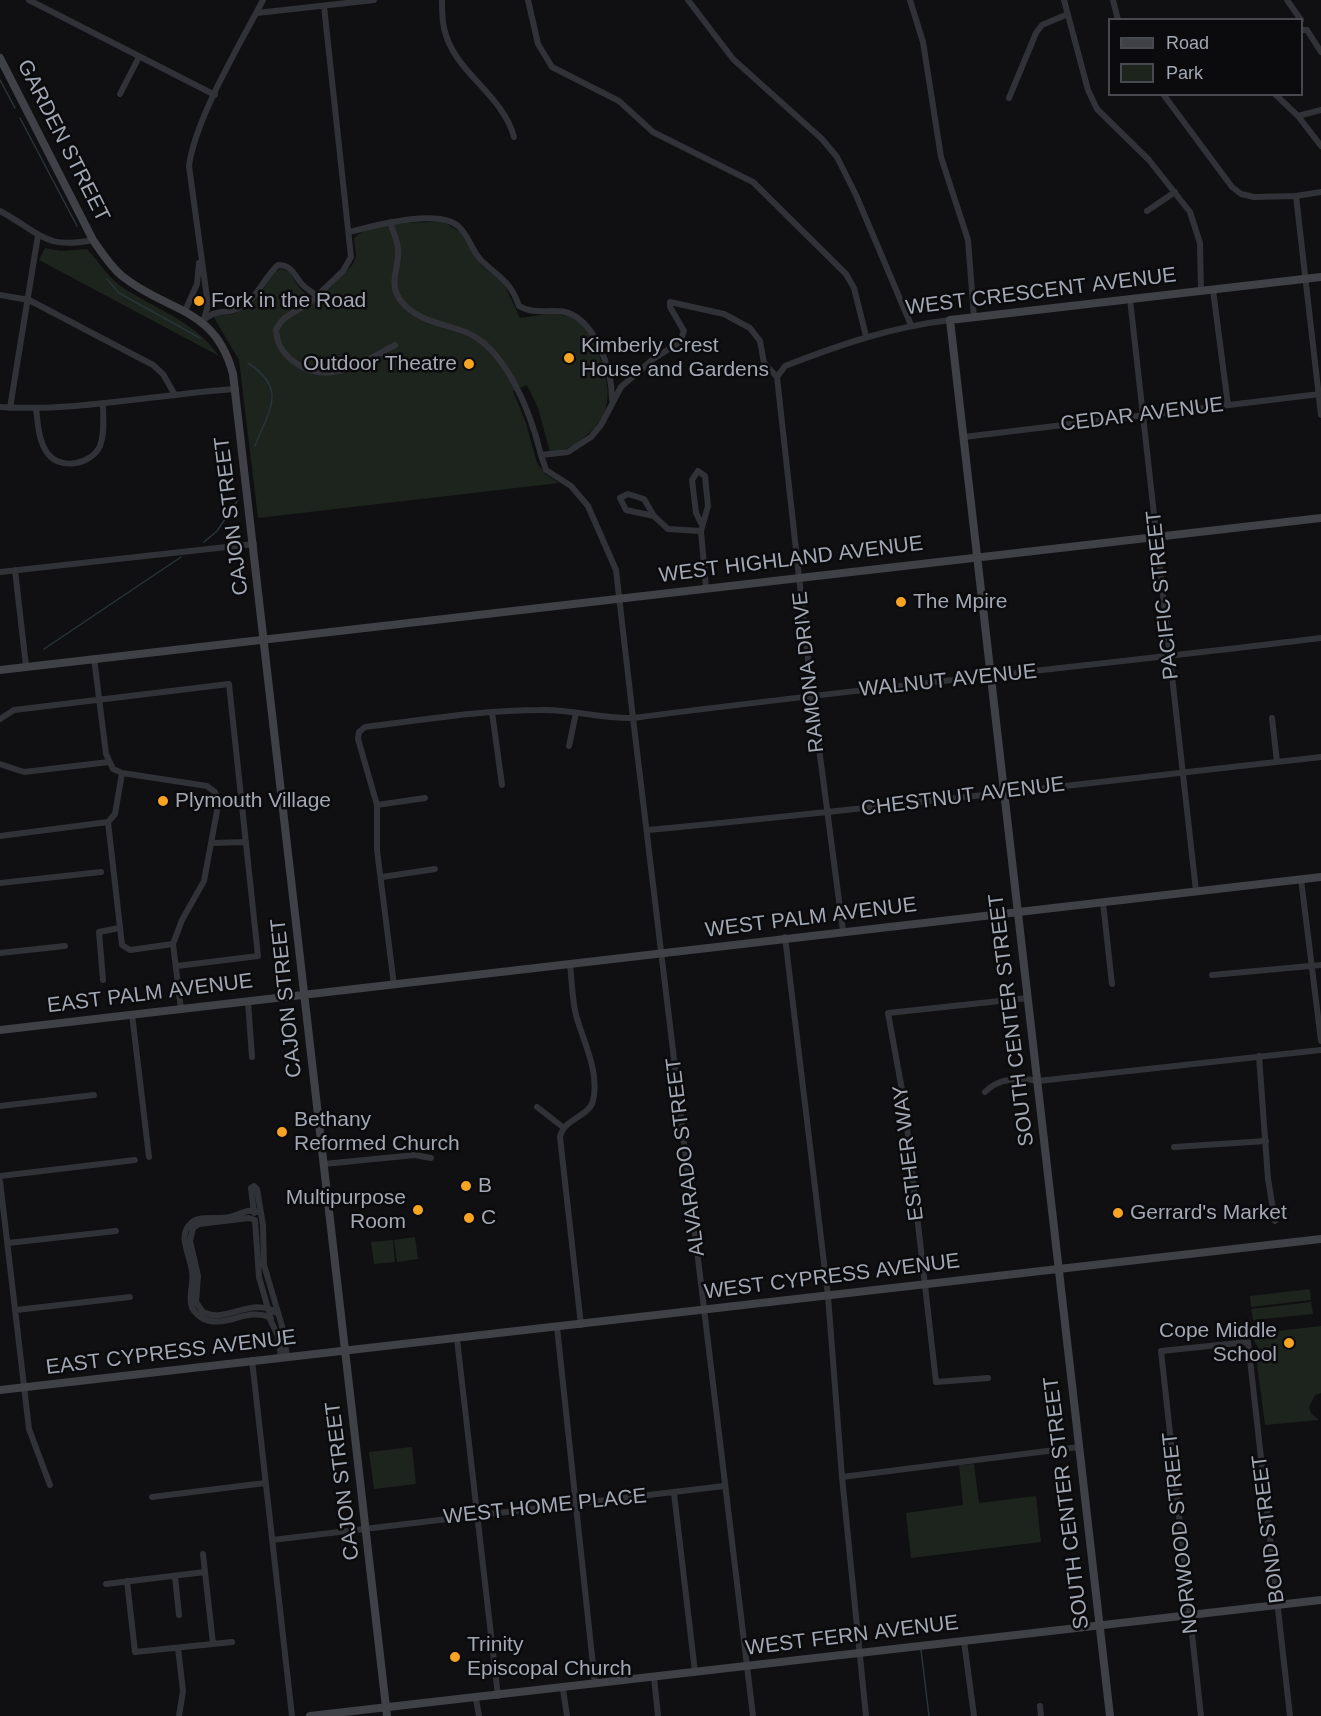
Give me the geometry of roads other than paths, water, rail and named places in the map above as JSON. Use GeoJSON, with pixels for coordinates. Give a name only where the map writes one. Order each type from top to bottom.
{"type":"FeatureCollection","features":[{"type":"Feature","properties":{"kind":"street"},"geometry":{"type":"LineString","coordinates":[[29,0],[215,95]]}},
{"type":"Feature","properties":{"kind":"street"},"geometry":{"type":"LineString","coordinates":[[202,322],[208,305],[200,260],[189,166],[191,153],[215,95],[263,0]]}},
{"type":"Feature","properties":{"kind":"street"},"geometry":{"type":"LineString","coordinates":[[257,13],[374,0]]}},
{"type":"Feature","properties":{"kind":"street"},"geometry":{"type":"LineString","coordinates":[[442,0],[443,27],[450,42],[465,68],[508,117],[514,136]]}},
{"type":"Feature","properties":{"kind":"street"},"geometry":{"type":"LineString","coordinates":[[528,0],[538,44],[552,67],[619,101],[653,132],[753,182],[846,274],[854,288],[866,336]]}},
{"type":"Feature","properties":{"kind":"street"},"geometry":{"type":"LineString","coordinates":[[688,0],[733,59],[822,139],[837,157],[856,195],[910,325]]}},
{"type":"Feature","properties":{"kind":"street"},"geometry":{"type":"LineString","coordinates":[[910,0],[923,42],[932,85],[934,127],[941,157],[968,240],[974,317]]}},
{"type":"Feature","properties":{"kind":"street"},"geometry":{"type":"LineString","coordinates":[[1065,0],[1088,90],[1097,109],[1149,160],[1175,192],[1195,223],[1200,243],[1201,291]]}},
{"type":"Feature","properties":{"kind":"street"},"geometry":{"type":"LineString","coordinates":[[1113,0],[1118,18]]}},
{"type":"Feature","properties":{"kind":"street"},"geometry":{"type":"LineString","coordinates":[[1287,0],[1300,18]]}},
{"type":"Feature","properties":{"kind":"street"},"geometry":{"type":"LineString","coordinates":[[324,6],[351,257],[349,263],[305,308],[283,318],[276,330],[280,348],[303,368],[319,374],[340,371],[395,345]]}},
{"type":"Feature","properties":{"kind":"street"},"geometry":{"type":"LineString","coordinates":[[1009,98],[1036,33],[1042,25],[1068,14]]}},
{"type":"Feature","properties":{"kind":"street"},"geometry":{"type":"LineString","coordinates":[[1304,30],[1321,52]]}},
{"type":"Feature","properties":{"kind":"street"},"geometry":{"type":"LineString","coordinates":[[120,94],[139,57]]}},
{"type":"Feature","properties":{"kind":"street","name":"GARDEN STREET"},"geometry":{"type":"LineString","coordinates":[[0,58],[93,240],[113,268],[123,277],[185,311]]}},
{"type":"Feature","properties":{"kind":"street"},"geometry":{"type":"LineString","coordinates":[[1165,96],[1236,190],[1254,197],[1296,196],[1321,192]]}},
{"type":"Feature","properties":{"kind":"street"},"geometry":{"type":"LineString","coordinates":[[1277,96],[1298,116],[1321,146]]}},
{"type":"Feature","properties":{"kind":"street"},"geometry":{"type":"LineString","coordinates":[[1298,116],[1321,110]]}},
{"type":"Feature","properties":{"kind":"street"},"geometry":{"type":"LineString","coordinates":[[1148,211],[1175,192]]}},
{"type":"Feature","properties":{"kind":"street"},"geometry":{"type":"LineString","coordinates":[[1296,196],[1321,415]]}},
{"type":"Feature","properties":{"kind":"street"},"geometry":{"type":"LineString","coordinates":[[0,211],[53,243],[68,245],[93,240]]}},
{"type":"Feature","properties":{"kind":"street"},"geometry":{"type":"LineString","coordinates":[[349,232],[390,222],[434,219],[451,221],[465,234],[482,261],[509,284],[519,306],[531,311],[564,312],[580,320],[589,329],[610,377],[612,400],[601,425],[591,437],[568,452],[540,455],[526,406],[509,374],[487,347],[465,332],[419,316],[409,309],[397,295],[393,283],[398,250],[390,222]]}},
{"type":"Feature","properties":{"kind":"street"},"geometry":{"type":"LineString","coordinates":[[10,408],[38,235]]}},
{"type":"Feature","properties":{"kind":"street"},"geometry":{"type":"LineString","coordinates":[[185,311],[197,284],[200,260]]}},
{"type":"Feature","properties":{"kind":"street"},"geometry":{"type":"LineString","coordinates":[[202,322],[212,313],[237,309],[246,304],[278,265],[284,265],[294,272],[301,284],[317,296]]}},
{"type":"Feature","properties":{"kind":"street","name":"WEST CRESCENT AVENUE"},"geometry":{"type":"LineString","coordinates":[[777,377],[785,366],[866,336],[910,325],[1321,277]]}},
{"type":"Feature","properties":{"kind":"street"},"geometry":{"type":"LineString","coordinates":[[1213,290],[1228,405]]}},
{"type":"Feature","properties":{"kind":"street"},"geometry":{"type":"LineString","coordinates":[[0,295],[29,300],[153,365],[163,374],[175,395]]}},
{"type":"Feature","properties":{"kind":"street","name":"PACIFIC STREET"},"geometry":{"type":"LineString","coordinates":[[1130,299],[1196,891]]}},
{"type":"Feature","properties":{"kind":"street","name":"RAMONA DRIVE"},"geometry":{"type":"LineString","coordinates":[[612,400],[621,387],[644,366],[682,339],[682,327],[670,308],[670,302],[724,314],[750,328],[760,341],[764,363],[777,377],[825,814],[843,931]]}},
{"type":"Feature","properties":{"kind":"street","name":"CAJON STREET"},"geometry":{"type":"LineString","coordinates":[[185,311],[202,322],[219,340],[228,358],[236,389],[387,1716]]}},
{"type":"Feature","properties":{"kind":"street","name":"SOUTH CENTER STREET"},"geometry":{"type":"LineString","coordinates":[[950,320],[978,557],[1002,791],[1038,1081],[1110,1716]]}},
{"type":"Feature","properties":{"kind":"street"},"geometry":{"type":"LineString","coordinates":[[0,407],[36,408],[103,404],[236,389]]}},
{"type":"Feature","properties":{"kind":"street","name":"CEDAR AVENUE"},"geometry":{"type":"LineString","coordinates":[[964,437],[1320,394]]}},
{"type":"Feature","properties":{"kind":"street"},"geometry":{"type":"LineString","coordinates":[[36,408],[40,434],[49,455],[73,464],[84,462],[97,450],[102,437],[103,404]]}},
{"type":"Feature","properties":{"kind":"street","name":"ALVARADO STREET"},"geometry":{"type":"LineString","coordinates":[[540,455],[546,470],[571,486],[588,506],[616,570],[621,598],[633,718],[753,1716]]}},
{"type":"Feature","properties":{"kind":"street"},"geometry":{"type":"LineString","coordinates":[[701,523],[706,516],[708,501],[705,477],[698,471],[692,480],[696,513],[701,523],[706,588]]}},
{"type":"Feature","properties":{"kind":"street"},"geometry":{"type":"LineString","coordinates":[[654,516],[626,510],[620,498],[628,494],[638,496],[648,504],[654,516],[668,529],[701,531]]}},
{"type":"Feature","properties":{"kind":"street","name":"WEST HIGHLAND AVENUE"},"geometry":{"type":"LineString","coordinates":[[0,670],[1321,518]]}},
{"type":"Feature","properties":{"kind":"street"},"geometry":{"type":"LineString","coordinates":[[0,572],[254,544]]}},
{"type":"Feature","properties":{"kind":"street"},"geometry":{"type":"LineString","coordinates":[[15,570],[27,666]]}},
{"type":"Feature","properties":{"kind":"street","name":"WALNUT AVENUE"},"geometry":{"type":"LineString","coordinates":[[377,805],[358,739],[359,732],[365,727],[492,712],[543,710],[606,719],[633,718],[812,695],[991,678],[1321,638]]}},
{"type":"Feature","properties":{"kind":"street"},"geometry":{"type":"LineString","coordinates":[[94,658],[108,762],[112,769],[122,773],[211,788],[219,802],[204,881],[182,920],[173,944],[181,1009]]}},
{"type":"Feature","properties":{"kind":"street"},"geometry":{"type":"LineString","coordinates":[[0,719],[14,710],[229,684],[258,956],[177,966]]}},
{"type":"Feature","properties":{"kind":"street"},"geometry":{"type":"LineString","coordinates":[[492,712],[502,785]]}},
{"type":"Feature","properties":{"kind":"street"},"geometry":{"type":"LineString","coordinates":[[569,746],[576,713]]}},
{"type":"Feature","properties":{"kind":"street"},"geometry":{"type":"LineString","coordinates":[[1272,718],[1277,762]]}},
{"type":"Feature","properties":{"kind":"street","name":"CHESTNUT AVENUE"},"geometry":{"type":"LineString","coordinates":[[648,830],[825,814],[1002,791],[1321,757]]}},
{"type":"Feature","properties":{"kind":"street"},"geometry":{"type":"LineString","coordinates":[[0,764],[24,772],[108,762]]}},
{"type":"Feature","properties":{"kind":"street"},"geometry":{"type":"LineString","coordinates":[[0,836],[108,822],[115,814],[122,773]]}},
{"type":"Feature","properties":{"kind":"street"},"geometry":{"type":"LineString","coordinates":[[394,985],[376,834],[377,805],[425,798]]}},
{"type":"Feature","properties":{"kind":"street"},"geometry":{"type":"LineString","coordinates":[[108,822],[122,945],[126,949],[173,944]]}},
{"type":"Feature","properties":{"kind":"street"},"geometry":{"type":"LineString","coordinates":[[212,843],[246,842]]}},
{"type":"Feature","properties":{"kind":"street"},"geometry":{"type":"LineString","coordinates":[[382,877],[435,869]]}},
{"type":"Feature","properties":{"kind":"street"},"geometry":{"type":"LineString","coordinates":[[0,883],[101,872]]}},
{"type":"Feature","properties":{"kind":"street","name":"WEST PALM AVENUE"},"geometry":{"type":"LineString","coordinates":[[304,994],[1321,877]]}},
{"type":"Feature","properties":{"kind":"street"},"geometry":{"type":"LineString","coordinates":[[1301,879],[1321,1041]]}},
{"type":"Feature","properties":{"kind":"street"},"geometry":{"type":"LineString","coordinates":[[1103,903],[1112,984]]}},
{"type":"Feature","properties":{"kind":"street"},"geometry":{"type":"LineString","coordinates":[[104,980],[99,932],[119,928]]}},
{"type":"Feature","properties":{"kind":"street"},"geometry":{"type":"LineString","coordinates":[[785,937],[828,1296],[842,1477],[866,1716]]}},
{"type":"Feature","properties":{"kind":"street"},"geometry":{"type":"LineString","coordinates":[[0,953],[65,946]]}},
{"type":"Feature","properties":{"kind":"street"},"geometry":{"type":"LineString","coordinates":[[570,964],[576,1013],[590,1060],[594,1095],[591,1105],[564,1128],[560,1142],[581,1324]]}},
{"type":"Feature","properties":{"kind":"street"},"geometry":{"type":"LineString","coordinates":[[1212,975],[1321,965]]}},
{"type":"Feature","properties":{"kind":"street","name":"EAST PALM AVENUE"},"geometry":{"type":"LineString","coordinates":[[0,1030],[304,994]]}},
{"type":"Feature","properties":{"kind":"street","name":"ESTHER WAY"},"geometry":{"type":"LineString","coordinates":[[988,1378],[936,1382],[904,1101],[888,1013],[1028,998]]}},
{"type":"Feature","properties":{"kind":"street"},"geometry":{"type":"LineString","coordinates":[[248,1001],[252,1057]]}},
{"type":"Feature","properties":{"kind":"street"},"geometry":{"type":"LineString","coordinates":[[132,1014],[149,1157]]}},
{"type":"Feature","properties":{"kind":"street"},"geometry":{"type":"LineString","coordinates":[[985,1092],[990,1086],[1008,1080],[1038,1081],[1321,1050]]}},
{"type":"Feature","properties":{"kind":"street"},"geometry":{"type":"LineString","coordinates":[[1259,1056],[1268,1188],[1275,1221]]}},
{"type":"Feature","properties":{"kind":"street"},"geometry":{"type":"LineString","coordinates":[[0,1106],[94,1095]]}},
{"type":"Feature","properties":{"kind":"street"},"geometry":{"type":"LineString","coordinates":[[537,1107],[564,1128]]}},
{"type":"Feature","properties":{"kind":"street"},"geometry":{"type":"LineString","coordinates":[[1174,1148],[1266,1142]]}},
{"type":"Feature","properties":{"kind":"street"},"geometry":{"type":"LineString","coordinates":[[324,1164],[415,1155],[431,1158]]}},
{"type":"Feature","properties":{"kind":"street"},"geometry":{"type":"LineString","coordinates":[[0,1176],[135,1160]]}},
{"type":"Feature","properties":{"kind":"street"},"geometry":{"type":"LineString","coordinates":[[0,1180],[31,1439],[50,1485]]}},
{"type":"Feature","properties":{"kind":"street"},"geometry":{"type":"LineString","coordinates":[[255,1186],[261,1213],[264,1265],[286,1341],[284,1357],[267,1307],[257,1262],[251,1188],[255,1186]]}},
{"type":"Feature","properties":{"kind":"street"},"geometry":{"type":"LineString","coordinates":[[261,1213],[253,1210],[222,1218],[196,1219],[189,1224],[184,1237],[192,1272],[190,1302],[198,1315],[209,1321],[224,1321],[250,1313],[263,1314],[271,1319]]}},
{"type":"Feature","properties":{"kind":"street"},"geometry":{"type":"LineString","coordinates":[[255,1220],[249,1218],[200,1224],[193,1228],[190,1241],[198,1276],[196,1302],[202,1311],[213,1316],[247,1308],[267,1307],[277,1313]]}},
{"type":"Feature","properties":{"kind":"street"},"geometry":{"type":"LineString","coordinates":[[8,1243],[117,1231]]}},
{"type":"Feature","properties":{"kind":"street","name":"WEST CYPRESS AVENUE"},"geometry":{"type":"LineString","coordinates":[[346,1351],[1321,1239]]}},
{"type":"Feature","properties":{"kind":"street"},"geometry":{"type":"LineString","coordinates":[[16,1310],[130,1297]]}},
{"type":"Feature","properties":{"kind":"street"},"geometry":{"type":"LineString","coordinates":[[557,1327],[595,1684]]}},
{"type":"Feature","properties":{"kind":"street"},"geometry":{"type":"LineString","coordinates":[[457,1339],[498,1696]]}},
{"type":"Feature","properties":{"kind":"street","name":"NORWOOD STREET"},"geometry":{"type":"LineString","coordinates":[[1201,1716],[1161,1351],[1248,1342]]}},
{"type":"Feature","properties":{"kind":"street","name":"BOND STREET"},"geometry":{"type":"LineString","coordinates":[[1248,1342],[1290,1716]]}},
{"type":"Feature","properties":{"kind":"street","name":"EAST CYPRESS AVENUE"},"geometry":{"type":"LineString","coordinates":[[0,1390],[346,1351]]}},
{"type":"Feature","properties":{"kind":"street"},"geometry":{"type":"LineString","coordinates":[[252,1360],[292,1716]]}},
{"type":"Feature","properties":{"kind":"street"},"geometry":{"type":"LineString","coordinates":[[842,1477],[1079,1447]]}},
{"type":"Feature","properties":{"kind":"street"},"geometry":{"type":"LineString","coordinates":[[152,1497],[265,1483]]}},
{"type":"Feature","properties":{"kind":"street","name":"WEST HOME PLACE"},"geometry":{"type":"LineString","coordinates":[[272,1540],[724,1486]]}},
{"type":"Feature","properties":{"kind":"street"},"geometry":{"type":"LineString","coordinates":[[674,1493],[695,1672]]}},
{"type":"Feature","properties":{"kind":"street"},"geometry":{"type":"LineString","coordinates":[[203,1554],[213,1644]]}},
{"type":"Feature","properties":{"kind":"street"},"geometry":{"type":"LineString","coordinates":[[106,1584],[205,1572]]}},
{"type":"Feature","properties":{"kind":"street"},"geometry":{"type":"LineString","coordinates":[[175,1576],[179,1615]]}},
{"type":"Feature","properties":{"kind":"street"},"geometry":{"type":"LineString","coordinates":[[127,1581],[135,1652],[232,1642]]}},
{"type":"Feature","properties":{"kind":"street","name":"WEST FERN AVENUE"},"geometry":{"type":"LineString","coordinates":[[310,1716],[386,1706],[476,1699],[1321,1600]]}},
{"type":"Feature","properties":{"kind":"street"},"geometry":{"type":"LineString","coordinates":[[964,1641],[974,1716]]}},
{"type":"Feature","properties":{"kind":"street"},"geometry":{"type":"LineString","coordinates":[[178,1648],[183,1691],[179,1716]]}},
{"type":"Feature","properties":{"kind":"street"},"geometry":{"type":"LineString","coordinates":[[654,1677],[658,1716]]}},
{"type":"Feature","properties":{"kind":"street"},"geometry":{"type":"LineString","coordinates":[[563,1689],[567,1716]]}},
{"type":"Feature","properties":{"kind":"street"},"geometry":{"type":"LineString","coordinates":[[476,1699],[479,1716]]}},
{"type":"Feature","properties":{"kind":"street"},"geometry":{"type":"LineString","coordinates":[[1040,1706],[1041,1716]]}},
{"type":"Feature","properties":{"kind":"waterway"},"geometry":{"type":"LineString","coordinates":[[0,80],[15,108]]}},
{"type":"Feature","properties":{"kind":"waterway"},"geometry":{"type":"LineString","coordinates":[[20,118],[77,226]]}},
{"type":"Feature","properties":{"kind":"waterway"},"geometry":{"type":"LineString","coordinates":[[107,279],[119,293],[200,338]]}},
{"type":"Feature","properties":{"kind":"waterway"},"geometry":{"type":"LineString","coordinates":[[248,363],[261,373],[272,392],[272,402],[255,446]]}},
{"type":"Feature","properties":{"kind":"waterway"},"geometry":{"type":"LineString","coordinates":[[204,542],[217,531],[238,500]]}},
{"type":"Feature","properties":{"kind":"waterway"},"geometry":{"type":"LineString","coordinates":[[44,649],[181,557]]}},
{"type":"Feature","properties":{"kind":"waterway"},"geometry":{"type":"LineString","coordinates":[[921,1650],[929,1716]]}},
{"type":"Feature","properties":{"kind":"place","name":"Fork in the Road"},"geometry":{"type":"Point","coordinates":[199,301]}},
{"type":"Feature","properties":{"kind":"place","name":"Kimberly Crest House and Gardens"},"geometry":{"type":"Point","coordinates":[569,358]}},
{"type":"Feature","properties":{"kind":"place","name":"Outdoor Theatre"},"geometry":{"type":"Point","coordinates":[469,364]}},
{"type":"Feature","properties":{"kind":"place","name":"The Mpire"},"geometry":{"type":"Point","coordinates":[901,602]}},
{"type":"Feature","properties":{"kind":"place","name":"Plymouth Village"},"geometry":{"type":"Point","coordinates":[163,801]}},
{"type":"Feature","properties":{"kind":"place","name":"Bethany Reformed Church"},"geometry":{"type":"Point","coordinates":[282,1132]}},
{"type":"Feature","properties":{"kind":"place","name":"B"},"geometry":{"type":"Point","coordinates":[466,1186]}},
{"type":"Feature","properties":{"kind":"place","name":"Multipurpose Room"},"geometry":{"type":"Point","coordinates":[418,1210]}},
{"type":"Feature","properties":{"kind":"place","name":"Gerrard's Market"},"geometry":{"type":"Point","coordinates":[1118,1213]}},
{"type":"Feature","properties":{"kind":"place","name":"C"},"geometry":{"type":"Point","coordinates":[469,1218]}},
{"type":"Feature","properties":{"kind":"place","name":"Cope Middle School"},"geometry":{"type":"Point","coordinates":[1289,1343]}},
{"type":"Feature","properties":{"kind":"place","name":"Trinity Episcopal Church"},"geometry":{"type":"Point","coordinates":[455,1657]}}]}
